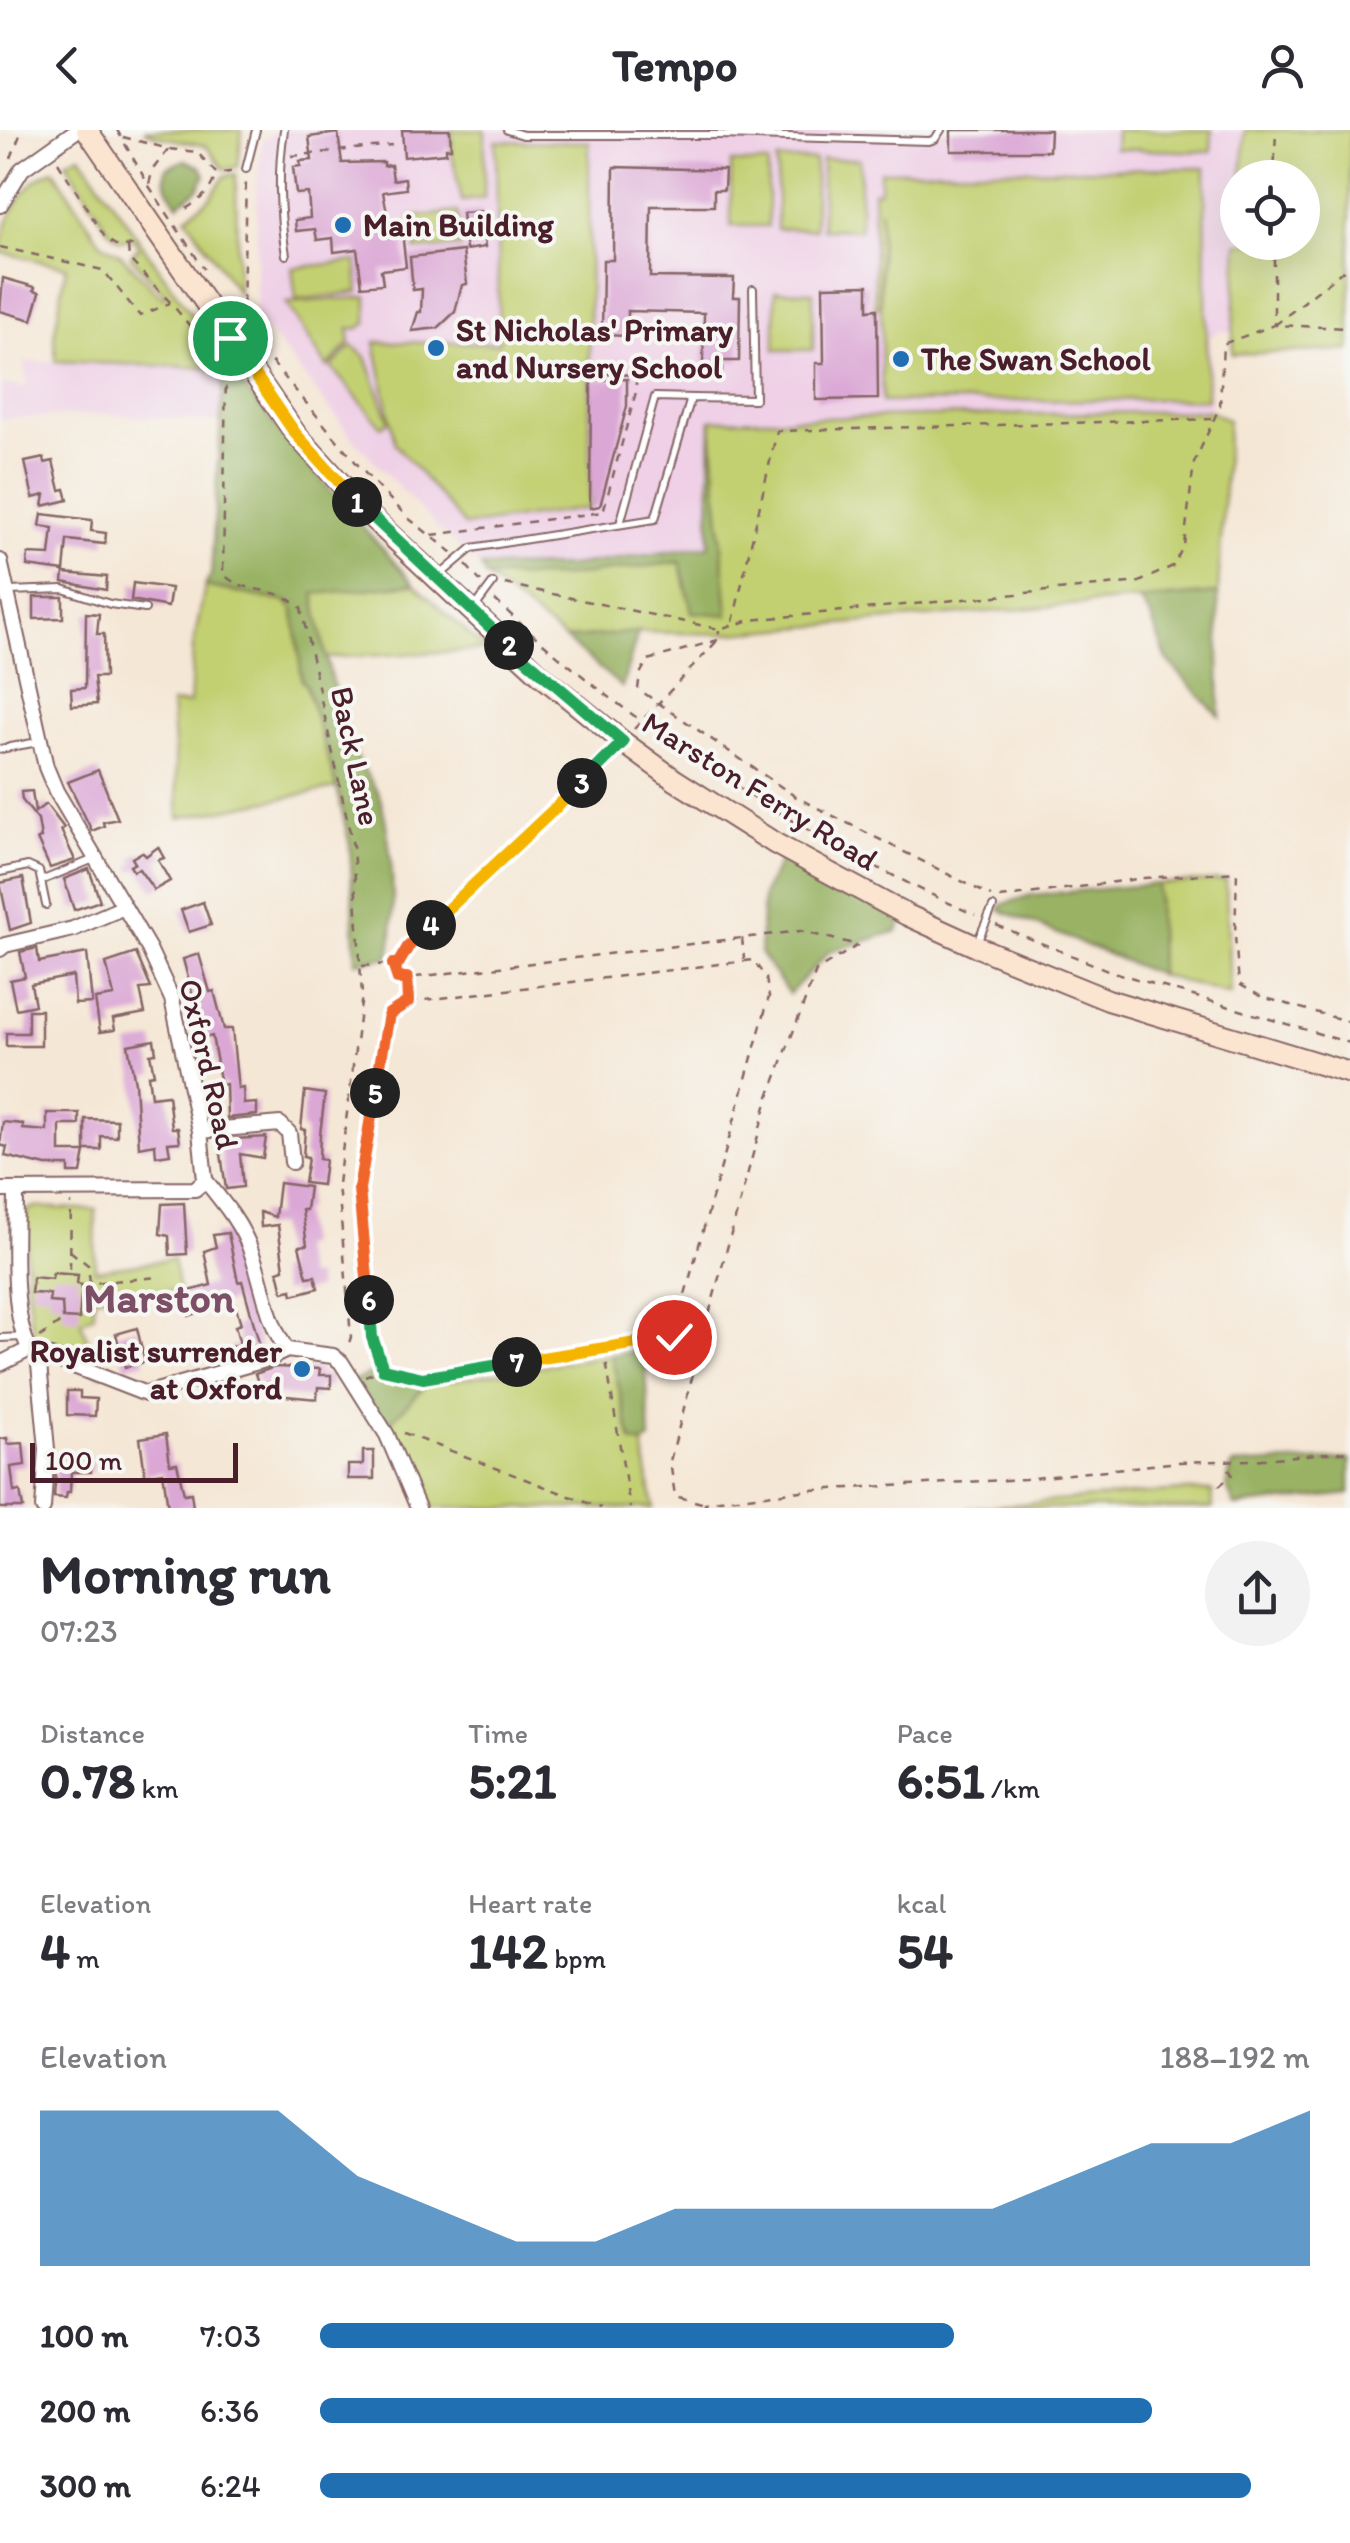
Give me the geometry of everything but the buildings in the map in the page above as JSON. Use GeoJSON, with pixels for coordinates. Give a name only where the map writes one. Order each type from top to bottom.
{"type":"FeatureCollection","features":[{"type":"Feature","properties":{"kind":"main road","name":"Marston Ferry Road"},"geometry":{"type":"LineString","coordinates":[[87,130],[295,433],[370,516],[544,676],[623,742],[674,780],[776,844],[894,909],[975,946],[1108,1000],[1350,1072]]}},
{"type":"Feature","properties":{"kind":"street"},"geometry":{"type":"LineString","coordinates":[[0,205],[22,169],[76,130]]}},
{"type":"Feature","properties":{"kind":"street","name":"Oxford Road"},"geometry":{"type":"LineString","coordinates":[[0,561],[38,742],[56,791],[149,948],[172,999],[200,1131],[205,1180]]}},
{"type":"Feature","properties":{"kind":"street"},"geometry":{"type":"LineString","coordinates":[[0,950],[5,945],[73,929],[124,907]]}},
{"type":"Feature","properties":{"kind":"street"},"geometry":{"type":"LineString","coordinates":[[200,1131],[280,1124],[289,1133],[292,1162]]}},
{"type":"Feature","properties":{"kind":"street"},"geometry":{"type":"LineString","coordinates":[[43,1508],[47,1448],[16,1279],[8,1191],[195,1189],[205,1180],[231,1213],[251,1249],[276,1334],[287,1350]]}},
{"type":"Feature","properties":{"kind":"street"},"geometry":{"type":"LineString","coordinates":[[30,1346],[146,1394],[287,1350],[333,1356],[341,1362],[388,1435],[418,1508]]}},
{"type":"Feature","properties":{"kind":"street"},"geometry":{"type":"LineString","coordinates":[[0,1364],[30,1346]]}},
{"type":"Feature","properties":{"kind":"lane"},"geometry":{"type":"LineString","coordinates":[[246,170],[256,130]]}},
{"type":"Feature","properties":{"kind":"lane"},"geometry":{"type":"LineString","coordinates":[[284,130],[279,209],[286,255]]}},
{"type":"Feature","properties":{"kind":"lane"},"geometry":{"type":"LineString","coordinates":[[507,130],[522,135],[718,134],[929,140],[936,139],[942,130]]}},
{"type":"Feature","properties":{"kind":"lane"},"geometry":{"type":"LineString","coordinates":[[718,134],[728,130]]}},
{"type":"Feature","properties":{"kind":"lane"},"geometry":{"type":"LineString","coordinates":[[620,524],[655,397],[755,399],[753,289]]}},
{"type":"Feature","properties":{"kind":"lane"},"geometry":{"type":"LineString","coordinates":[[437,578],[472,548],[654,519],[691,398],[701,398]]}},
{"type":"Feature","properties":{"kind":"lane"},"geometry":{"type":"LineString","coordinates":[[472,611],[491,586]]}},
{"type":"Feature","properties":{"kind":"lane"},"geometry":{"type":"LineString","coordinates":[[8,591],[63,588],[110,604],[144,610]]}},
{"type":"Feature","properties":{"kind":"lane"},"geometry":{"type":"LineString","coordinates":[[0,749],[38,742]]}},
{"type":"Feature","properties":{"kind":"lane"},"geometry":{"type":"LineString","coordinates":[[43,880],[95,858]]}},
{"type":"Feature","properties":{"kind":"lane"},"geometry":{"type":"LineString","coordinates":[[0,872],[28,866],[40,871],[46,905]]}},
{"type":"Feature","properties":{"kind":"lane"},"geometry":{"type":"LineString","coordinates":[[975,946],[996,903]]}},
{"type":"Feature","properties":{"kind":"lane"},"geometry":{"type":"LineString","coordinates":[[0,1338],[30,1346]]}},
{"type":"Feature","properties":{"kind":"path"},"geometry":{"type":"LineString","coordinates":[[9,163],[22,130]]}},
{"type":"Feature","properties":{"kind":"path"},"geometry":{"type":"LineString","coordinates":[[117,130],[148,186],[208,274]]}},
{"type":"Feature","properties":{"kind":"path"},"geometry":{"type":"LineString","coordinates":[[1275,160],[1276,130]]}},
{"type":"Feature","properties":{"kind":"path"},"geometry":{"type":"LineString","coordinates":[[121,137],[197,152],[216,173],[209,193],[181,212]]}},
{"type":"Feature","properties":{"kind":"path"},"geometry":{"type":"LineString","coordinates":[[280,158],[392,145]]}},
{"type":"Feature","properties":{"kind":"path"},"geometry":{"type":"LineString","coordinates":[[148,186],[153,169],[169,149]]}},
{"type":"Feature","properties":{"kind":"path","name":"Back Lane"},"geometry":{"type":"LineString","coordinates":[[60,157],[56,160],[106,239],[119,247],[128,247],[129,259],[226,370],[222,508],[225,578],[296,602],[304,616],[353,846],[362,995],[338,1184],[352,1337],[341,1362]]}},
{"type":"Feature","properties":{"kind":"path"},"geometry":{"type":"LineString","coordinates":[[223,173],[246,170],[243,310],[237,319]]}},
{"type":"Feature","properties":{"kind":"path"},"geometry":{"type":"LineString","coordinates":[[128,247],[136,245]]}},
{"type":"Feature","properties":{"kind":"path"},"geometry":{"type":"LineString","coordinates":[[0,247],[103,270],[140,316],[171,303]]}},
{"type":"Feature","properties":{"kind":"path"},"geometry":{"type":"LineString","coordinates":[[1274,260],[1274,326]]}},
{"type":"Feature","properties":{"kind":"path"},"geometry":{"type":"LineString","coordinates":[[491,586],[520,584],[718,629],[751,620],[1139,582],[1173,566],[1184,545],[1194,463],[1220,406],[1223,344],[1274,326],[1350,265]]}},
{"type":"Feature","properties":{"kind":"path"},"geometry":{"type":"LineString","coordinates":[[1274,326],[1350,328]]}},
{"type":"Feature","properties":{"kind":"path"},"geometry":{"type":"LineString","coordinates":[[250,335],[351,457],[408,518],[451,551]]}},
{"type":"Feature","properties":{"kind":"path"},"geometry":{"type":"LineString","coordinates":[[431,536],[603,512],[636,392],[636,374],[602,374]]}},
{"type":"Feature","properties":{"kind":"path"},"geometry":{"type":"LineString","coordinates":[[732,625],[777,430],[1213,419]]}},
{"type":"Feature","properties":{"kind":"path"},"geometry":{"type":"LineString","coordinates":[[466,566],[491,586],[520,624],[641,722],[792,820],[875,866],[987,920],[1110,971],[1350,1043]]}},
{"type":"Feature","properties":{"kind":"path"},"geometry":{"type":"LineString","coordinates":[[360,966],[398,964],[408,947],[623,742],[718,640],[718,629]]}},
{"type":"Feature","properties":{"kind":"path"},"geometry":{"type":"LineString","coordinates":[[718,640],[648,660],[638,689],[796,797],[996,903],[1003,896],[1028,892],[1237,872],[1235,936],[1239,984],[1262,997],[1350,1022]]}},
{"type":"Feature","properties":{"kind":"path"},"geometry":{"type":"LineString","coordinates":[[393,964],[398,979],[800,931],[858,945],[816,971],[768,1099],[670,1461],[675,1496],[705,1506],[811,1490],[1024,1479],[1178,1462],[1350,1450]]}},
{"type":"Feature","properties":{"kind":"path"},"geometry":{"type":"LineString","coordinates":[[742,937],[744,961]]}},
{"type":"Feature","properties":{"kind":"path"},"geometry":{"type":"LineString","coordinates":[[383,1369],[372,1337],[359,1189],[389,1014],[408,1002],[753,960],[766,978],[769,997],[674,1337]]}},
{"type":"Feature","properties":{"kind":"path"},"geometry":{"type":"LineString","coordinates":[[407,978],[408,1002]]}},
{"type":"Feature","properties":{"kind":"path"},"geometry":{"type":"LineString","coordinates":[[70,1269],[72,1192]]}},
{"type":"Feature","properties":{"kind":"path"},"geometry":{"type":"LineString","coordinates":[[70,1251],[88,1265],[90,1283],[160,1278]]}},
{"type":"Feature","properties":{"kind":"path"},"geometry":{"type":"LineString","coordinates":[[30,1346],[62,1322]]}},
{"type":"Feature","properties":{"kind":"path"},"geometry":{"type":"LineString","coordinates":[[354,1381],[383,1369],[423,1378],[674,1337],[703,1336]]}},
{"type":"Feature","properties":{"kind":"path"},"geometry":{"type":"LineString","coordinates":[[604,1348],[630,1508]]}},
{"type":"Feature","properties":{"kind":"path"},"geometry":{"type":"LineString","coordinates":[[388,1435],[408,1433],[601,1508]]}},
{"type":"Feature","properties":{"kind":"path"},"geometry":{"type":"LineString","coordinates":[[1219,1486],[1232,1476],[1225,1461]]}},
{"type":"Feature","properties":{"kind":"shaded area"},"geometry":{"type":"Polygon","coordinates":[[[278,130],[1245,130],[1243,160],[1220,160],[1220,260],[1237,260],[1233,332],[1219,331],[1210,337],[1210,411],[711,420],[709,546],[571,566],[481,567],[356,442],[256,316],[257,183],[263,139],[278,130]]]}},
{"type":"Feature","properties":{"kind":"shaded area"},"geometry":{"type":"Polygon","coordinates":[[[25,362],[224,369],[220,422],[104,414],[0,419],[0,384],[27,387],[25,362]]]}},
{"type":"Feature","properties":{"kind":"green space"},"geometry":{"type":"Polygon","coordinates":[[[144,130],[242,130],[238,167],[224,169],[206,146],[144,130]]]}},
{"type":"Feature","properties":{"kind":"green space"},"geometry":{"type":"Polygon","coordinates":[[[452,130],[485,130],[484,198],[462,201],[452,154],[452,130]]]}},
{"type":"Feature","properties":{"kind":"green space"},"geometry":{"type":"Polygon","coordinates":[[[1116,130],[1212,130],[1211,152],[1115,149],[1116,130]]]}},
{"type":"Feature","properties":{"kind":"green space"},"geometry":{"type":"Polygon","coordinates":[[[1245,130],[1350,130],[1350,350],[1232,354],[1237,260],[1320,260],[1320,160],[1243,160],[1245,130]]]}},
{"type":"Feature","properties":{"kind":"green space"},"geometry":{"type":"Polygon","coordinates":[[[496,141],[589,142],[590,508],[465,526],[395,444],[375,342],[499,343],[496,141]]]}},
{"type":"Feature","properties":{"kind":"green space"},"geometry":{"type":"Polygon","coordinates":[[[80,155],[227,366],[224,369],[56,361],[54,336],[66,267],[0,252],[17,203],[43,175],[54,170],[100,242],[121,255],[161,297],[166,295],[131,257],[139,248],[134,239],[120,240],[109,231],[66,162],[80,155]]]}},
{"type":"Feature","properties":{"kind":"green space"},"geometry":{"type":"Polygon","coordinates":[[[822,159],[860,159],[860,230],[822,229],[822,159]]]}},
{"type":"Feature","properties":{"kind":"green space"},"geometry":{"type":"Polygon","coordinates":[[[185,160],[201,167],[205,175],[199,188],[178,204],[165,179],[166,168],[185,160]]]}},
{"type":"Feature","properties":{"kind":"green space"},"geometry":{"type":"Polygon","coordinates":[[[777,160],[815,160],[815,229],[777,229],[777,160]]]}},
{"type":"Feature","properties":{"kind":"green space"},"geometry":{"type":"Polygon","coordinates":[[[731,163],[768,163],[768,226],[731,226],[731,163]]]}},
{"type":"Feature","properties":{"kind":"green space"},"geometry":{"type":"Polygon","coordinates":[[[1205,168],[1207,399],[882,402],[880,209],[879,307],[875,308],[873,191],[880,191],[880,171],[1205,168]]]}},
{"type":"Feature","properties":{"kind":"green space"},"geometry":{"type":"Polygon","coordinates":[[[236,174],[238,293],[186,217],[210,198],[225,176],[236,174]]]}},
{"type":"Feature","properties":{"kind":"green space"},"geometry":{"type":"Polygon","coordinates":[[[458,212],[461,247],[416,250],[412,217],[458,212]]]}},
{"type":"Feature","properties":{"kind":"green space"},"geometry":{"type":"Polygon","coordinates":[[[356,261],[359,292],[296,300],[292,268],[356,261]]]}},
{"type":"Feature","properties":{"kind":"green space"},"geometry":{"type":"Polygon","coordinates":[[[775,291],[813,292],[813,350],[775,350],[775,291]]]}},
{"type":"Feature","properties":{"kind":"green space"},"geometry":{"type":"Polygon","coordinates":[[[367,297],[367,323],[357,329],[349,328],[350,343],[327,367],[286,303],[367,297]]]}},
{"type":"Feature","properties":{"kind":"green space"},"geometry":{"type":"Polygon","coordinates":[[[352,346],[366,357],[389,421],[381,426],[331,367],[352,346]]]}},
{"type":"Feature","properties":{"kind":"green space"},"geometry":{"type":"Polygon","coordinates":[[[227,366],[303,460],[414,584],[314,594],[342,717],[382,804],[392,880],[389,957],[356,962],[350,846],[337,788],[302,681],[294,611],[287,602],[205,586],[211,575],[227,366]]]}},
{"type":"Feature","properties":{"kind":"green space"},"geometry":{"type":"Polygon","coordinates":[[[1210,411],[1228,420],[1218,593],[720,634],[638,632],[565,639],[486,577],[562,577],[681,562],[727,614],[711,420],[1210,411]]]}},
{"type":"Feature","properties":{"kind":"green space"},"geometry":{"type":"Polygon","coordinates":[[[711,420],[728,615],[692,612],[680,562],[562,577],[486,577],[481,567],[571,566],[709,546],[711,420]]]}},
{"type":"Feature","properties":{"kind":"green space"},"geometry":{"type":"Polygon","coordinates":[[[414,584],[486,650],[324,658],[314,593],[414,584]]]}},
{"type":"Feature","properties":{"kind":"green space"},"geometry":{"type":"Polygon","coordinates":[[[205,586],[287,602],[294,611],[302,680],[337,788],[179,818],[171,704],[190,703],[193,647],[205,586]]]}},
{"type":"Feature","properties":{"kind":"green space"},"geometry":{"type":"Polygon","coordinates":[[[1218,593],[1220,717],[1167,660],[1150,615],[1139,600],[1218,593]]]}},
{"type":"Feature","properties":{"kind":"green space"},"geometry":{"type":"Polygon","coordinates":[[[638,632],[622,687],[565,639],[638,632]]]}},
{"type":"Feature","properties":{"kind":"green space"},"geometry":{"type":"Polygon","coordinates":[[[783,856],[902,921],[898,931],[829,952],[789,994],[760,953],[763,894],[783,856]]]}},
{"type":"Feature","properties":{"kind":"green space"},"geometry":{"type":"Polygon","coordinates":[[[1226,880],[1230,995],[1159,975],[1157,884],[1226,880]]]}},
{"type":"Feature","properties":{"kind":"green space"},"geometry":{"type":"Polygon","coordinates":[[[1157,884],[1159,975],[1000,910],[1002,905],[1031,895],[1157,884]]]}},
{"type":"Feature","properties":{"kind":"green space"},"geometry":{"type":"Polygon","coordinates":[[[27,1210],[96,1210],[95,1270],[173,1259],[179,1290],[94,1297],[94,1314],[81,1322],[101,1374],[38,1348],[30,1314],[26,1263],[27,1210]]]}},
{"type":"Feature","properties":{"kind":"green space"},"geometry":{"type":"Polygon","coordinates":[[[645,1350],[650,1439],[643,1444],[632,1442],[611,1355],[645,1350]]]}},
{"type":"Feature","properties":{"kind":"green space"},"geometry":{"type":"Polygon","coordinates":[[[611,1355],[632,1442],[643,1444],[653,1508],[433,1508],[391,1421],[427,1384],[611,1355]]]}},
{"type":"Feature","properties":{"kind":"green space"},"geometry":{"type":"Polygon","coordinates":[[[383,1369],[423,1378],[427,1384],[383,1429],[354,1381],[383,1369]]]}},
{"type":"Feature","properties":{"kind":"green space"},"geometry":{"type":"Polygon","coordinates":[[[1350,1459],[1350,1494],[1235,1506],[1226,1486],[1232,1465],[1350,1459]]]}},
{"type":"Feature","properties":{"kind":"green space"},"geometry":{"type":"Polygon","coordinates":[[[1212,1491],[1213,1508],[968,1508],[1212,1491]]]}},
{"type":"Feature","properties":{"kind":"place","name":"Main Building"},"geometry":{"type":"Point","coordinates":[343,225]}},
{"type":"Feature","properties":{"kind":"place","name":"St Nicholas' Primary and Nursery School"},"geometry":{"type":"Point","coordinates":[436,348]}},
{"type":"Feature","properties":{"kind":"place","name":"The Swan School"},"geometry":{"type":"Point","coordinates":[901,359]}},
{"type":"Feature","properties":{"kind":"place","name":"Royalist surrender at Oxford"},"geometry":{"type":"Point","coordinates":[302,1369]}},
{"type":"Feature","properties":{"kind":"district","name":"Marston"},"geometry":{"type":"Point","coordinates":[159,1297]}},
{"type":"Feature","properties":{"kind":"route"},"geometry":{"type":"LineString","coordinates":[[230,338],[295,433],[370,516],[544,676],[623,742],[408,947],[398,964],[393,964],[398,979],[407,978],[408,1002],[389,1014],[359,1189],[372,1337],[383,1369],[423,1378],[674,1337]]}}]}
